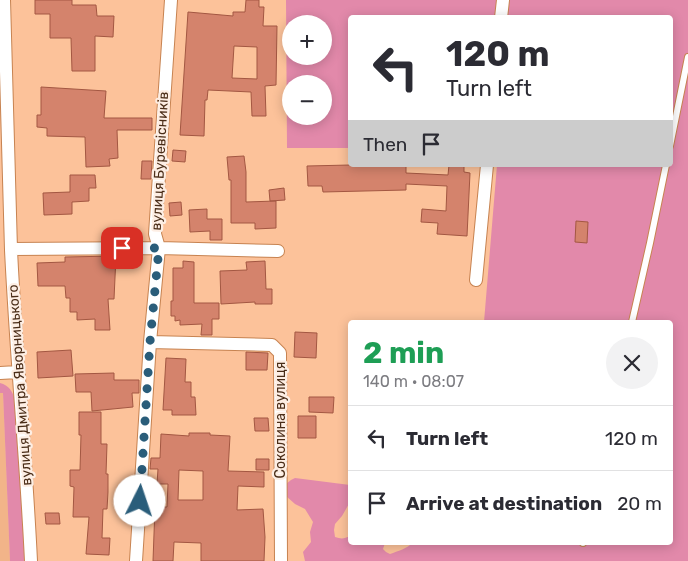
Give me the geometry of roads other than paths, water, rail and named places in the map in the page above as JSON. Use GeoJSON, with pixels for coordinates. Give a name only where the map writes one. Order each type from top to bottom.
{"type":"FeatureCollection","features":[{"type":"Feature","properties":{"kind":"street","name":"вулиця Дмитра Яворницького"},"geometry":{"type":"LineString","coordinates":[[4,0],[11,249],[31,561]]}},
{"type":"Feature","properties":{"kind":"street","name":"вулиця Буревісників"},"geometry":{"type":"LineString","coordinates":[[136,561],[150,342],[159,248],[155,234],[171,0]]}},
{"type":"Feature","properties":{"kind":"street"},"geometry":{"type":"LineString","coordinates":[[501,15],[503,0]]}},
{"type":"Feature","properties":{"kind":"street"},"geometry":{"type":"LineString","coordinates":[[476,280],[487,167]]}},
{"type":"Feature","properties":{"kind":"street"},"geometry":{"type":"LineString","coordinates":[[11,249],[159,248],[278,251]]}},
{"type":"Feature","properties":{"kind":"street","name":"Соколина вулиця"},"geometry":{"type":"LineString","coordinates":[[150,342],[272,345],[280,354],[281,561]]}},
{"type":"Feature","properties":{"kind":"street"},"geometry":{"type":"LineString","coordinates":[[0,374],[18,372]]}},
{"type":"Feature","properties":{"kind":"lane"},"geometry":{"type":"LineString","coordinates":[[673,131],[688,57]]}},
{"type":"Feature","properties":{"kind":"lane"},"geometry":{"type":"LineString","coordinates":[[632,320],[666,167]]}}]}
